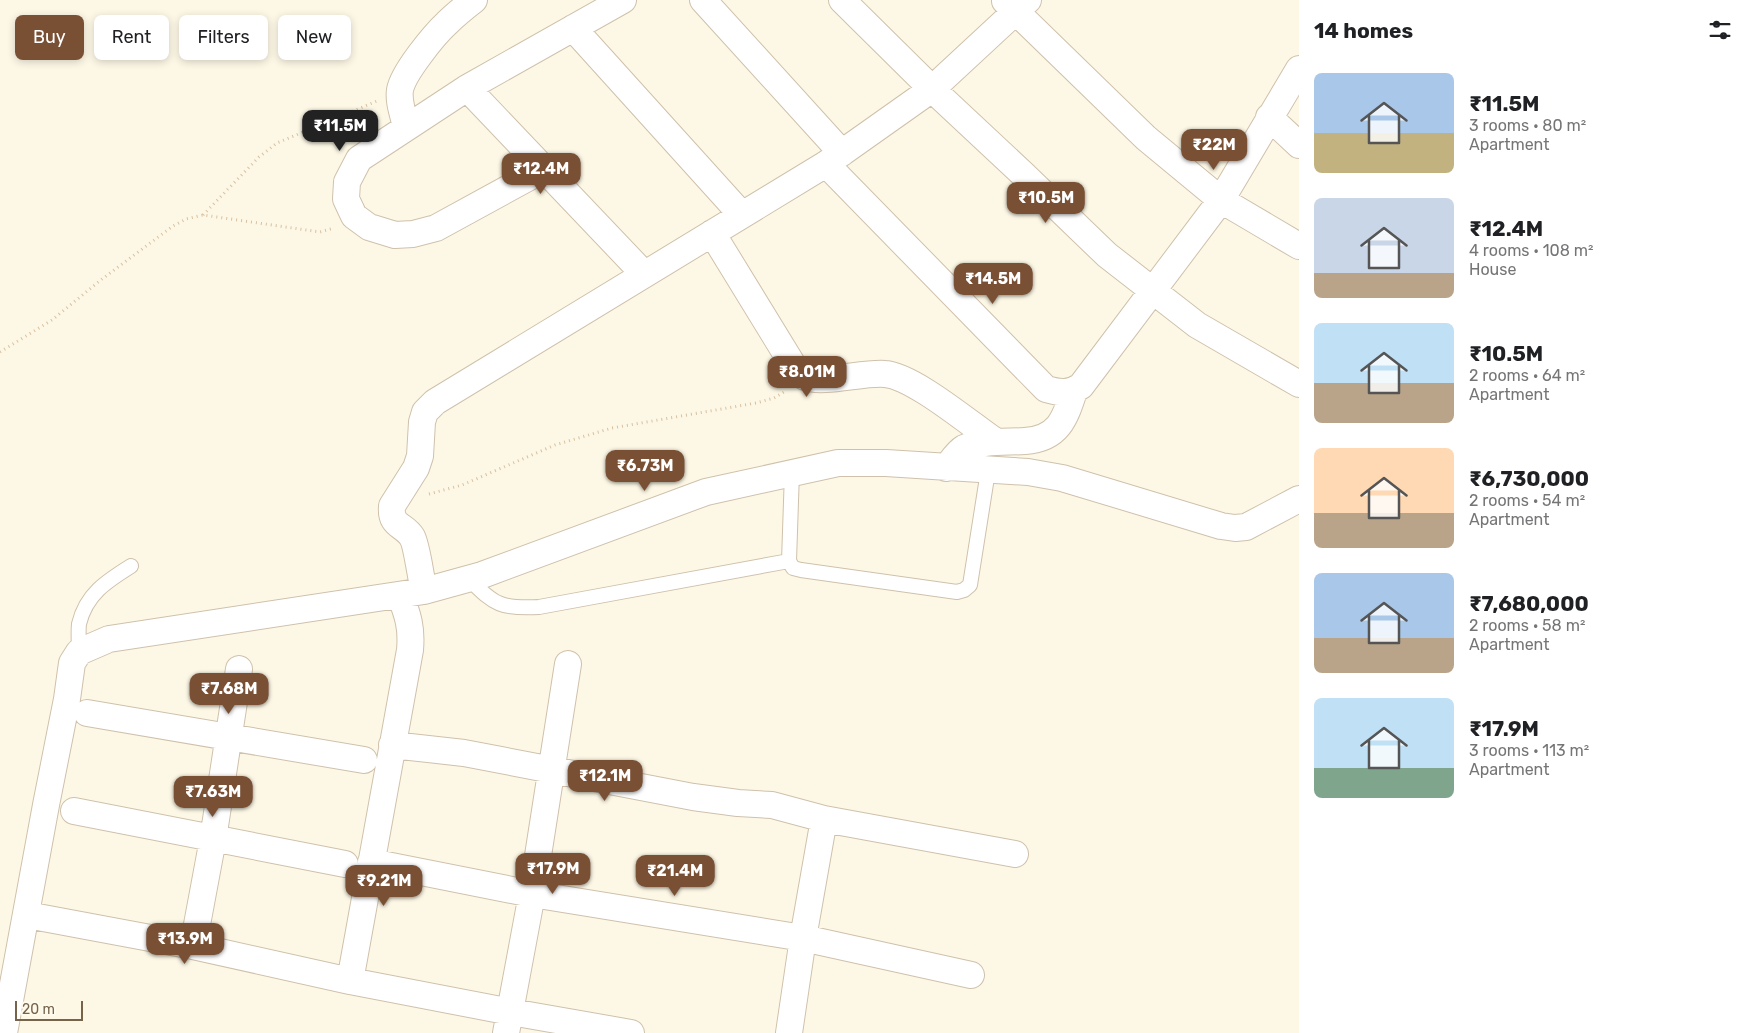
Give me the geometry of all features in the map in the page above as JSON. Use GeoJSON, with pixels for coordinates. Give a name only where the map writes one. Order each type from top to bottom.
{"type":"FeatureCollection","features":[{"type":"Feature","properties":{"kind":"street"},"geometry":{"type":"LineString","coordinates":[[406,128],[400,91],[403,81],[412,65],[446,23],[474,0]]}},
{"type":"Feature","properties":{"kind":"street"},"geometry":{"type":"LineString","coordinates":[[544,169],[436,228],[413,234],[395,235],[369,227],[354,216],[346,200],[347,182],[359,159],[467,88],[624,0]]}},
{"type":"Feature","properties":{"kind":"street"},"geometry":{"type":"LineString","coordinates":[[703,0],[834,158],[1046,389],[1061,393],[1074,391],[1081,386],[1221,200],[1299,69]]}},
{"type":"Feature","properties":{"kind":"street"},"geometry":{"type":"LineString","coordinates":[[842,0],[932,89],[1107,255],[1197,325],[1299,384]]}},
{"type":"Feature","properties":{"kind":"street"},"geometry":{"type":"LineString","coordinates":[[350,981],[410,650],[411,633],[408,617],[412,593],[413,538],[393,519],[392,506],[416,468],[420,456],[424,412],[435,402],[834,158],[932,89],[1016,4],[1146,138],[1221,200],[1299,246]]}},
{"type":"Feature","properties":{"kind":"street"},"geometry":{"type":"LineString","coordinates":[[573,28],[742,215]]}},
{"type":"Feature","properties":{"kind":"street"},"geometry":{"type":"LineString","coordinates":[[467,88],[644,274]]}},
{"type":"Feature","properties":{"kind":"street"},"geometry":{"type":"LineString","coordinates":[[1269,117],[1299,145]]}},
{"type":"Feature","properties":{"kind":"street"},"geometry":{"type":"LineString","coordinates":[[712,233],[796,370],[804,377],[817,379],[885,374],[900,377],[916,385],[995,441]]}},
{"type":"Feature","properties":{"kind":"street"},"geometry":{"type":"LineString","coordinates":[[946,468],[962,449],[974,444],[995,441],[1026,441],[1044,437],[1057,428],[1067,414],[1074,391]]}},
{"type":"Feature","properties":{"kind":"street"},"geometry":{"type":"LineString","coordinates":[[4,1033],[67,699],[72,663],[78,652],[109,638],[412,593],[468,579],[706,492],[838,463],[886,463],[988,471],[1028,472],[1062,478],[1221,526],[1235,528],[1246,527],[1299,499]]}},
{"type":"Feature","properties":{"kind":"street"},"geometry":{"type":"LineString","coordinates":[[509,1023],[532,894],[568,664]]}},
{"type":"Feature","properties":{"kind":"street"},"geometry":{"type":"LineString","coordinates":[[193,946],[213,839],[239,669]]}},
{"type":"Feature","properties":{"kind":"street"},"geometry":{"type":"LineString","coordinates":[[87,713],[364,760]]}},
{"type":"Feature","properties":{"kind":"street"},"geometry":{"type":"LineString","coordinates":[[392,745],[464,753],[693,797],[772,805],[824,818],[1015,854]]}},
{"type":"Feature","properties":{"kind":"street"},"geometry":{"type":"LineString","coordinates":[[74,811],[345,864]]}},
{"type":"Feature","properties":{"kind":"street"},"geometry":{"type":"LineString","coordinates":[[789,1033],[824,818]]}},
{"type":"Feature","properties":{"kind":"street"},"geometry":{"type":"LineString","coordinates":[[371,862],[532,894],[803,938],[971,975]]}},
{"type":"Feature","properties":{"kind":"street"},"geometry":{"type":"LineString","coordinates":[[27,915],[193,946],[350,981],[509,1023],[631,1033]]}},
{"type":"Feature","properties":{"kind":"lane"},"geometry":{"type":"LineString","coordinates":[[792,472],[788,561],[793,568],[957,592],[964,590],[970,585],[988,471]]}},
{"type":"Feature","properties":{"kind":"lane"},"geometry":{"type":"LineString","coordinates":[[468,579],[487,598],[499,605],[518,608],[539,607],[788,561]]}},
{"type":"Feature","properties":{"kind":"lane"},"geometry":{"type":"LineString","coordinates":[[78,652],[79,625],[88,603],[104,582],[131,566]]}},
{"type":"Feature","properties":{"kind":"path"},"geometry":{"type":"LineString","coordinates":[[203,215],[259,157],[277,143],[400,91]]}},
{"type":"Feature","properties":{"kind":"path"},"geometry":{"type":"LineString","coordinates":[[0,352],[52,320],[173,226],[186,219],[203,215],[320,232],[331,230],[354,216]]}},
{"type":"Feature","properties":{"kind":"path"},"geometry":{"type":"LineString","coordinates":[[399,496],[414,498],[462,485],[555,445],[612,428],[756,403],[774,398],[792,388],[804,377]]}}]}
